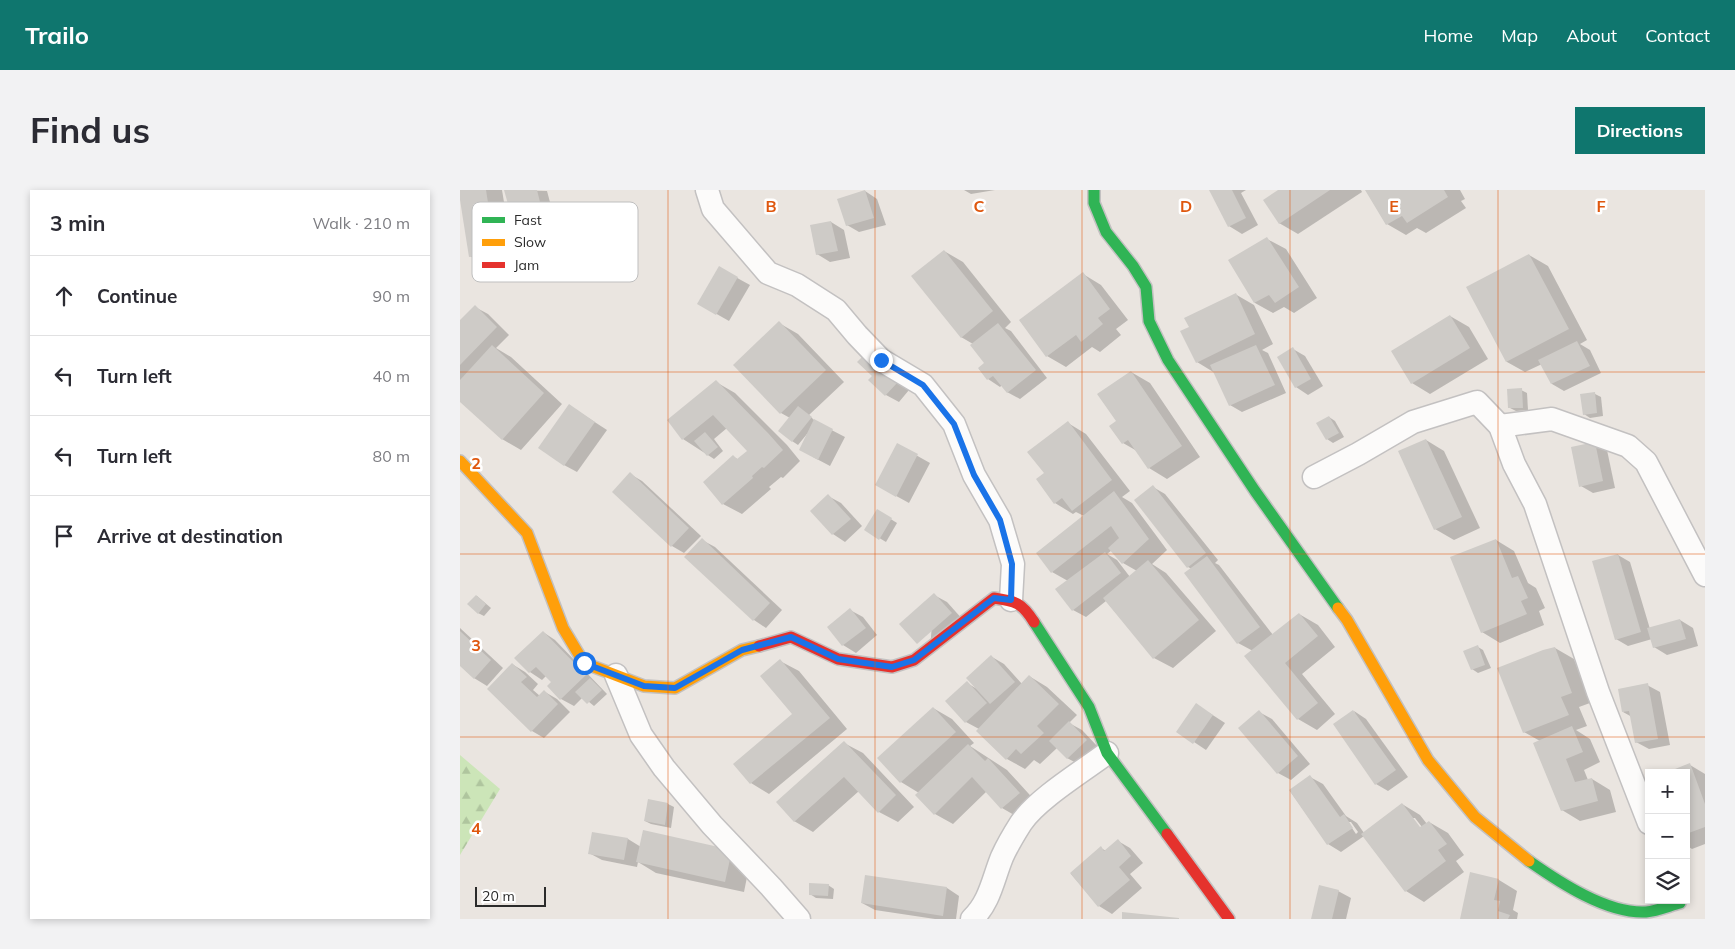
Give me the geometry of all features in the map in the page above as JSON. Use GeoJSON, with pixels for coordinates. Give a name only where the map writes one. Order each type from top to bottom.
{"type":"FeatureCollection","features":[{"type":"Feature","properties":{"kind":"street"},"geometry":{"type":"LineString","coordinates":[[707,190],[713,209],[768,273],[797,285],[836,310],[856,335],[881,360],[923,385],[954,424],[974,475],[1000,520],[1012,564],[1011,600]]}},
{"type":"Feature","properties":{"kind":"street"},"geometry":{"type":"LineString","coordinates":[[1094,190],[1094,203],[1106,232],[1133,266],[1146,287],[1148,321],[1168,360],[1255,491],[1347,620],[1428,760],[1475,817],[1530,862],[1579,892],[1614,908],[1646,912],[1681,907]]}},
{"type":"Feature","properties":{"kind":"street"},"geometry":{"type":"LineString","coordinates":[[1314,476],[1358,454],[1413,422],[1477,402],[1500,426],[1514,464],[1535,504],[1598,692],[1645,814]]}},
{"type":"Feature","properties":{"kind":"street"},"geometry":{"type":"LineString","coordinates":[[1500,426],[1552,419],[1628,446],[1646,462],[1705,575]]}},
{"type":"Feature","properties":{"kind":"street"},"geometry":{"type":"LineString","coordinates":[[460,461],[527,532],[563,628],[584,663],[644,686],[675,688],[742,650],[791,637],[838,659],[892,667],[914,660],[994,598],[1011,600],[1025,608],[1089,707],[1107,753],[1229,919]]}},
{"type":"Feature","properties":{"kind":"street"},"geometry":{"type":"LineString","coordinates":[[616,675],[641,736],[664,768],[712,824],[799,919]]}},
{"type":"Feature","properties":{"kind":"street"},"geometry":{"type":"LineString","coordinates":[[972,919],[981,910],[996,878],[1002,858],[1021,822],[1042,801],[1107,753]]}},
{"type":"Feature","properties":{"kind":"green space"},"geometry":{"type":"Polygon","coordinates":[[[460,755],[500,789],[460,855],[460,755]]]}},
{"type":"Feature","properties":{"kind":"building"},"geometry":{"type":"Polygon","coordinates":[[[460,190],[486,190],[488,202],[472,202],[472,257],[469,257],[460,190]]]}},
{"type":"Feature","properties":{"kind":"building"},"geometry":{"type":"Polygon","coordinates":[[[504,190],[537,190],[540,202],[507,202],[504,190]]]}},
{"type":"Feature","properties":{"kind":"building"},"geometry":{"type":"Polygon","coordinates":[[[865,190],[874,218],[846,226],[837,199],[865,190]]]}},
{"type":"Feature","properties":{"kind":"building"},"geometry":{"type":"Polygon","coordinates":[[[1209,190],[1232,190],[1246,218],[1228,227],[1209,190]]]}},
{"type":"Feature","properties":{"kind":"building"},"geometry":{"type":"Polygon","coordinates":[[[1278,190],[1330,190],[1279,224],[1263,200],[1278,190]]]}},
{"type":"Feature","properties":{"kind":"building"},"geometry":{"type":"Polygon","coordinates":[[[1365,190],[1444,190],[1448,197],[1407,223],[1402,216],[1386,225],[1365,190]]]}},
{"type":"Feature","properties":{"kind":"building"},"geometry":{"type":"Polygon","coordinates":[[[831,221],[838,251],[816,255],[810,225],[831,221]]]}},
{"type":"Feature","properties":{"kind":"building"},"geometry":{"type":"Polygon","coordinates":[[[1267,237],[1299,287],[1275,303],[1269,295],[1254,303],[1228,260],[1267,237]]]}},
{"type":"Feature","properties":{"kind":"building"},"geometry":{"type":"Polygon","coordinates":[[[944,250],[993,311],[961,338],[911,276],[944,250]]]}},
{"type":"Feature","properties":{"kind":"building"},"geometry":{"type":"Polygon","coordinates":[[[1529,254],[1569,329],[1506,362],[1466,287],[1529,254]]]}},
{"type":"Feature","properties":{"kind":"building"},"geometry":{"type":"Polygon","coordinates":[[[719,266],[738,277],[716,315],[697,304],[719,266]]]}},
{"type":"Feature","properties":{"kind":"building"},"geometry":{"type":"Polygon","coordinates":[[[1083,272],[1110,309],[1098,318],[1103,324],[1081,342],[1076,335],[1046,357],[1019,320],[1083,272]]]}},
{"type":"Feature","properties":{"kind":"building"},"geometry":{"type":"Polygon","coordinates":[[[1236,293],[1255,334],[1196,363],[1180,331],[1189,327],[1184,318],[1236,293]]]}},
{"type":"Feature","properties":{"kind":"building"},"geometry":{"type":"Polygon","coordinates":[[[475,305],[497,327],[460,365],[460,320],[475,305]]]}},
{"type":"Feature","properties":{"kind":"building"},"geometry":{"type":"Polygon","coordinates":[[[1450,315],[1470,348],[1411,384],[1391,351],[1450,315]]]}},
{"type":"Feature","properties":{"kind":"building"},"geometry":{"type":"Polygon","coordinates":[[[779,321],[826,370],[780,414],[733,365],[779,321]]]}},
{"type":"Feature","properties":{"kind":"building"},"geometry":{"type":"Polygon","coordinates":[[[998,323],[1036,370],[1007,393],[993,376],[987,380],[978,368],[984,363],[970,345],[998,323]]]}},
{"type":"Feature","properties":{"kind":"building"},"geometry":{"type":"Polygon","coordinates":[[[1577,341],[1590,366],[1551,384],[1538,360],[1577,341]]]}},
{"type":"Feature","properties":{"kind":"building"},"geometry":{"type":"Polygon","coordinates":[[[492,345],[544,393],[502,440],[460,402],[460,380],[492,345]]]}},
{"type":"Feature","properties":{"kind":"building"},"geometry":{"type":"Polygon","coordinates":[[[1256,345],[1275,385],[1229,406],[1210,365],[1256,345]]]}},
{"type":"Feature","properties":{"kind":"building"},"geometry":{"type":"Polygon","coordinates":[[[1293,347],[1311,379],[1295,388],[1277,357],[1293,347]]]}},
{"type":"Feature","properties":{"kind":"building"},"geometry":{"type":"Polygon","coordinates":[[[865,354],[897,383],[885,396],[868,380],[872,376],[857,362],[865,354]]]}},
{"type":"Feature","properties":{"kind":"building"},"geometry":{"type":"Polygon","coordinates":[[[1131,371],[1182,446],[1148,469],[1128,440],[1122,444],[1109,426],[1116,421],[1097,394],[1131,371]]]}},
{"type":"Feature","properties":{"kind":"building"},"geometry":{"type":"Polygon","coordinates":[[[716,380],[783,450],[722,505],[703,482],[733,455],[737,459],[747,451],[713,415],[682,440],[667,420],[716,380]]]}},
{"type":"Feature","properties":{"kind":"building"},"geometry":{"type":"Polygon","coordinates":[[[1522,388],[1523,408],[1508,408],[1507,389],[1522,388]]]}},
{"type":"Feature","properties":{"kind":"building"},"geometry":{"type":"Polygon","coordinates":[[[1595,392],[1597,413],[1583,415],[1580,394],[1595,392]]]}},
{"type":"Feature","properties":{"kind":"building"},"geometry":{"type":"Polygon","coordinates":[[[569,404],[595,422],[564,466],[538,448],[569,404]]]}},
{"type":"Feature","properties":{"kind":"building"},"geometry":{"type":"Polygon","coordinates":[[[798,406],[812,417],[792,442],[778,431],[798,406]]]}},
{"type":"Feature","properties":{"kind":"building"},"geometry":{"type":"Polygon","coordinates":[[[1329,416],[1339,433],[1326,440],[1316,423],[1329,416]]]}},
{"type":"Feature","properties":{"kind":"building"},"geometry":{"type":"Polygon","coordinates":[[[814,419],[833,429],[818,460],[799,450],[814,419]]]}},
{"type":"Feature","properties":{"kind":"building"},"geometry":{"type":"Polygon","coordinates":[[[1068,421],[1112,480],[1072,511],[1062,498],[1054,504],[1036,479],[1044,473],[1027,452],[1068,421]]]}},
{"type":"Feature","properties":{"kind":"building"},"geometry":{"type":"Polygon","coordinates":[[[705,432],[718,447],[707,456],[694,441],[705,432]]]}},
{"type":"Feature","properties":{"kind":"building"},"geometry":{"type":"Polygon","coordinates":[[[1426,439],[1462,517],[1434,530],[1398,451],[1426,439]]]}},
{"type":"Feature","properties":{"kind":"building"},"geometry":{"type":"Polygon","coordinates":[[[1595,442],[1603,481],[1579,487],[1571,447],[1595,442]]]}},
{"type":"Feature","properties":{"kind":"building"},"geometry":{"type":"Polygon","coordinates":[[[897,443],[918,454],[896,497],[875,485],[897,443]]]}},
{"type":"Feature","properties":{"kind":"building"},"geometry":{"type":"Polygon","coordinates":[[[630,472],[689,528],[671,547],[612,492],[630,472]]]}},
{"type":"Feature","properties":{"kind":"building"},"geometry":{"type":"Polygon","coordinates":[[[1153,485],[1206,553],[1187,568],[1134,500],[1153,485]]]}},
{"type":"Feature","properties":{"kind":"building"},"geometry":{"type":"Polygon","coordinates":[[[1114,491],[1149,539],[1122,564],[1108,548],[1119,538],[1111,526],[1051,573],[1036,553],[1114,491]]]}},
{"type":"Feature","properties":{"kind":"building"},"geometry":{"type":"Polygon","coordinates":[[[828,494],[851,519],[832,535],[810,511],[828,494]]]}},
{"type":"Feature","properties":{"kind":"building"},"geometry":{"type":"Polygon","coordinates":[[[877,509],[892,518],[879,540],[864,530],[877,509]]]}},
{"type":"Feature","properties":{"kind":"building"},"geometry":{"type":"Polygon","coordinates":[[[702,538],[770,603],[753,621],[684,557],[702,538]]]}},
{"type":"Feature","properties":{"kind":"building"},"geometry":{"type":"Polygon","coordinates":[[[1496,539],[1512,578],[1518,576],[1528,598],[1521,601],[1527,614],[1481,633],[1450,557],[1496,539]]]}},
{"type":"Feature","properties":{"kind":"building"},"geometry":{"type":"Polygon","coordinates":[[[1105,552],[1121,573],[1072,611],[1055,589],[1105,552]]]}},
{"type":"Feature","properties":{"kind":"building"},"geometry":{"type":"Polygon","coordinates":[[[1618,554],[1641,632],[1615,640],[1592,561],[1618,554]]]}},
{"type":"Feature","properties":{"kind":"building"},"geometry":{"type":"Polygon","coordinates":[[[1207,556],[1260,627],[1237,644],[1184,573],[1207,556]]]}},
{"type":"Feature","properties":{"kind":"building"},"geometry":{"type":"Polygon","coordinates":[[[1148,560],[1199,620],[1153,659],[1103,598],[1148,560]]]}},
{"type":"Feature","properties":{"kind":"building"},"geometry":{"type":"Polygon","coordinates":[[[934,593],[952,613],[917,644],[899,624],[934,593]]]}},
{"type":"Feature","properties":{"kind":"building"},"geometry":{"type":"Polygon","coordinates":[[[476,595],[486,604],[478,614],[467,604],[476,595]]]}},
{"type":"Feature","properties":{"kind":"building"},"geometry":{"type":"Polygon","coordinates":[[[850,608],[866,628],[842,646],[827,627],[850,608]]]}},
{"type":"Feature","properties":{"kind":"building"},"geometry":{"type":"Polygon","coordinates":[[[1299,613],[1318,636],[1285,663],[1318,703],[1297,720],[1244,656],[1299,613]]]}},
{"type":"Feature","properties":{"kind":"building"},"geometry":{"type":"Polygon","coordinates":[[[1680,619],[1686,639],[1653,648],[1647,628],[1680,619]]]}},
{"type":"Feature","properties":{"kind":"building"},"geometry":{"type":"Polygon","coordinates":[[[460,631],[491,660],[474,679],[460,666],[460,631]]]}},
{"type":"Feature","properties":{"kind":"building"},"geometry":{"type":"Polygon","coordinates":[[[543,631],[586,675],[560,700],[547,686],[551,682],[536,667],[529,673],[514,658],[543,631]]]}},
{"type":"Feature","properties":{"kind":"building"},"geometry":{"type":"Polygon","coordinates":[[[1478,645],[1485,665],[1471,670],[1463,651],[1478,645]]]}},
{"type":"Feature","properties":{"kind":"building"},"geometry":{"type":"Polygon","coordinates":[[[1555,647],[1572,693],[1561,697],[1569,715],[1523,733],[1497,668],[1555,647]]]}},
{"type":"Feature","properties":{"kind":"building"},"geometry":{"type":"Polygon","coordinates":[[[991,655],[1015,682],[990,704],[966,678],[991,655]]]}},
{"type":"Feature","properties":{"kind":"building"},"geometry":{"type":"Polygon","coordinates":[[[780,659],[830,718],[750,784],[733,764],[792,714],[760,676],[780,659]]]}},
{"type":"Feature","properties":{"kind":"building"},"geometry":{"type":"Polygon","coordinates":[[[512,663],[527,677],[521,682],[537,697],[544,690],[558,704],[531,732],[487,689],[512,663]]]}},
{"type":"Feature","properties":{"kind":"building"},"geometry":{"type":"Polygon","coordinates":[[[1029,675],[1059,704],[1037,726],[1044,733],[1021,754],[1016,749],[1006,760],[976,731],[1029,675]]]}},
{"type":"Feature","properties":{"kind":"building"},"geometry":{"type":"Polygon","coordinates":[[[590,678],[602,690],[587,704],[575,692],[590,678]]]}},
{"type":"Feature","properties":{"kind":"building"},"geometry":{"type":"Polygon","coordinates":[[[967,681],[987,703],[965,723],[945,701],[967,681]]]}},
{"type":"Feature","properties":{"kind":"building"},"geometry":{"type":"Polygon","coordinates":[[[1648,683],[1658,739],[1635,743],[1629,711],[1622,712],[1618,689],[1648,683]]]}},
{"type":"Feature","properties":{"kind":"building"},"geometry":{"type":"Polygon","coordinates":[[[1196,703],[1213,715],[1193,744],[1176,732],[1196,703]]]}},
{"type":"Feature","properties":{"kind":"building"},"geometry":{"type":"Polygon","coordinates":[[[933,707],[956,732],[900,783],[877,758],[933,707]]]}},
{"type":"Feature","properties":{"kind":"building"},"geometry":{"type":"Polygon","coordinates":[[[1259,710],[1298,756],[1277,774],[1238,728],[1259,710]]]}},
{"type":"Feature","properties":{"kind":"building"},"geometry":{"type":"Polygon","coordinates":[[[1353,710],[1396,770],[1375,785],[1333,724],[1353,710]]]}},
{"type":"Feature","properties":{"kind":"building"},"geometry":{"type":"Polygon","coordinates":[[[1069,721],[1087,740],[1067,759],[1049,741],[1069,721]]]}},
{"type":"Feature","properties":{"kind":"building"},"geometry":{"type":"Polygon","coordinates":[[[1572,726],[1583,752],[1566,759],[1575,782],[1592,778],[1598,801],[1561,811],[1533,743],[1572,726]]]}},
{"type":"Feature","properties":{"kind":"building"},"geometry":{"type":"Polygon","coordinates":[[[844,741],[896,795],[878,813],[844,777],[794,822],[776,802],[844,741]]]}},
{"type":"Feature","properties":{"kind":"building"},"geometry":{"type":"Polygon","coordinates":[[[968,744],[985,761],[988,758],[1020,793],[1001,809],[972,777],[934,815],[915,795],[968,744]]]}},
{"type":"Feature","properties":{"kind":"building"},"geometry":{"type":"Polygon","coordinates":[[[1690,763],[1705,804],[1705,827],[1690,833],[1690,769],[1675,769],[1690,763]]]}},
{"type":"Feature","properties":{"kind":"building"},"geometry":{"type":"Polygon","coordinates":[[[1310,775],[1340,817],[1344,814],[1353,828],[1327,845],[1289,790],[1310,775]]]}},
{"type":"Feature","properties":{"kind":"building"},"geometry":{"type":"Polygon","coordinates":[[[648,799],[668,803],[665,825],[644,821],[648,799]]]}},
{"type":"Feature","properties":{"kind":"building"},"geometry":{"type":"Polygon","coordinates":[[[1402,803],[1420,827],[1429,821],[1447,844],[1438,850],[1446,861],[1405,892],[1361,834],[1402,803]]]}},
{"type":"Feature","properties":{"kind":"building"},"geometry":{"type":"Polygon","coordinates":[[[643,830],[732,850],[725,882],[636,862],[643,830]]]}},
{"type":"Feature","properties":{"kind":"building"},"geometry":{"type":"Polygon","coordinates":[[[592,832],[628,838],[624,860],[588,854],[592,832]]]}},
{"type":"Feature","properties":{"kind":"building"},"geometry":{"type":"Polygon","coordinates":[[[1118,839],[1131,856],[1119,867],[1130,880],[1098,907],[1070,873],[1101,846],[1104,851],[1118,839]]]}},
{"type":"Feature","properties":{"kind":"building"},"geometry":{"type":"Polygon","coordinates":[[[1470,872],[1499,879],[1494,900],[1500,901],[1498,911],[1510,915],[1508,919],[1460,919],[1470,872]]]}},
{"type":"Feature","properties":{"kind":"building"},"geometry":{"type":"Polygon","coordinates":[[[865,875],[947,887],[943,916],[861,903],[865,875]]]}},
{"type":"Feature","properties":{"kind":"building"},"geometry":{"type":"Polygon","coordinates":[[[809,883],[829,884],[828,896],[809,895],[809,883]]]}},
{"type":"Feature","properties":{"kind":"building"},"geometry":{"type":"Polygon","coordinates":[[[1319,885],[1339,890],[1332,919],[1311,919],[1319,885]]]}},
{"type":"Feature","properties":{"kind":"building"},"geometry":{"type":"Polygon","coordinates":[[[1122,912],[1179,918],[1179,919],[1122,919],[1122,912]]]}},
{"type":"Feature","properties":{"kind":"traffic: fast"},"geometry":{"type":"LineString","coordinates":[[1094,190],[1094,203],[1106,232],[1133,266],[1146,287],[1149,321],[1168,360],[1255,491],[1338,608]]}},
{"type":"Feature","properties":{"kind":"traffic: fast"},"geometry":{"type":"LineString","coordinates":[[1034,622],[1089,707],[1107,753],[1167,834]]}},
{"type":"Feature","properties":{"kind":"traffic: fast"},"geometry":{"type":"LineString","coordinates":[[1529,861],[1569,887],[1615,908],[1646,912],[1677,904]]}},
{"type":"Feature","properties":{"kind":"traffic: slow"},"geometry":{"type":"LineString","coordinates":[[460,461],[527,533],[563,628],[584,663],[644,686],[675,688],[742,650],[759,646]]}},
{"type":"Feature","properties":{"kind":"traffic: slow"},"geometry":{"type":"LineString","coordinates":[[1338,608],[1347,620],[1428,760],[1475,817],[1529,861]]}},
{"type":"Feature","properties":{"kind":"traffic: jam"},"geometry":{"type":"LineString","coordinates":[[759,646],[791,637],[838,659],[892,667],[914,660],[994,598],[1018,604],[1034,622]]}},
{"type":"Feature","properties":{"kind":"traffic: jam"},"geometry":{"type":"LineString","coordinates":[[1167,834],[1229,919]]}},
{"type":"Feature","properties":{"kind":"route"},"geometry":{"type":"LineString","coordinates":[[584,663],[644,686],[675,688],[742,650],[791,637],[838,659],[892,667],[914,660],[994,598],[1011,600],[1012,564],[1000,520],[974,475],[954,424],[923,385],[881,360]]}}]}
